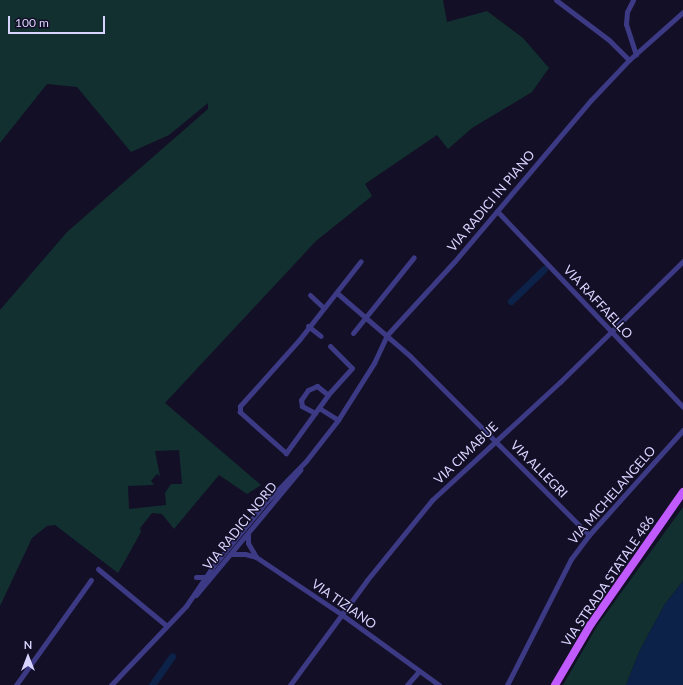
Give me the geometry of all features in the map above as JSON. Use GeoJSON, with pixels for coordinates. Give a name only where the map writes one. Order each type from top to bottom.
{"type":"FeatureCollection","features":[{"type":"Feature","properties":{"kind":"main road","name":"VIA STRADA STATALE 486"},"geometry":{"type":"LineString","coordinates":[[555,685],[591,624],[683,492]]}},
{"type":"Feature","properties":{"kind":"street"},"geometry":{"type":"LineString","coordinates":[[556,0],[609,40],[629,60]]}},
{"type":"Feature","properties":{"kind":"street"},"geometry":{"type":"LineString","coordinates":[[633,0],[627,12],[626,24],[636,54]]}},
{"type":"Feature","properties":{"kind":"street","name":"VIA RADICI IN PIANO"},"geometry":{"type":"LineString","coordinates":[[234,541],[276,491],[301,467],[338,420],[374,363],[387,335],[497,211],[591,100],[629,60],[683,12]]}},
{"type":"Feature","properties":{"kind":"street","name":"VIA RAFFAELLO"},"geometry":{"type":"LineString","coordinates":[[497,211],[683,408]]}},
{"type":"Feature","properties":{"kind":"street"},"geometry":{"type":"LineString","coordinates":[[353,333],[414,257]]}},
{"type":"Feature","properties":{"kind":"street","name":"VIA CIMABUE"},"geometry":{"type":"LineString","coordinates":[[290,685],[341,614],[432,500],[495,440],[560,382],[609,331],[683,261]]}},
{"type":"Feature","properties":{"kind":"street"},"geometry":{"type":"LineString","coordinates":[[330,346],[352,368],[328,395],[286,452],[239,410],[361,262]]}},
{"type":"Feature","properties":{"kind":"street","name":"VIA ALLEGRI"},"geometry":{"type":"LineString","coordinates":[[337,293],[387,335],[589,534]]}},
{"type":"Feature","properties":{"kind":"street"},"geometry":{"type":"LineString","coordinates":[[310,295],[324,308]]}},
{"type":"Feature","properties":{"kind":"street"},"geometry":{"type":"LineString","coordinates":[[308,326],[321,336]]}},
{"type":"Feature","properties":{"kind":"street"},"geometry":{"type":"LineString","coordinates":[[315,413],[302,406],[301,400],[308,390],[317,386],[328,395]]}},
{"type":"Feature","properties":{"kind":"street"},"geometry":{"type":"LineString","coordinates":[[319,408],[338,420]]}},
{"type":"Feature","properties":{"kind":"street","name":"VIA MICHELANGELO"},"geometry":{"type":"LineString","coordinates":[[507,685],[571,559],[589,534],[644,476],[683,430]]}},
{"type":"Feature","properties":{"kind":"street","name":"VIA RADICI NORD"},"geometry":{"type":"LineString","coordinates":[[194,596],[198,595],[301,467]]}},
{"type":"Feature","properties":{"kind":"street"},"geometry":{"type":"LineString","coordinates":[[249,533],[248,543],[256,558]]}},
{"type":"Feature","properties":{"kind":"street","name":"VIA RADICI NORD"},"geometry":{"type":"LineString","coordinates":[[111,685],[194,596],[205,577],[234,541]]}},
{"type":"Feature","properties":{"kind":"street"},"geometry":{"type":"LineString","coordinates":[[231,554],[245,554],[256,558]]}},
{"type":"Feature","properties":{"kind":"street","name":"VIA TIZIANO"},"geometry":{"type":"LineString","coordinates":[[256,558],[341,614],[439,685]]}},
{"type":"Feature","properties":{"kind":"street"},"geometry":{"type":"LineString","coordinates":[[98,569],[167,626]]}},
{"type":"Feature","properties":{"kind":"street"},"geometry":{"type":"LineString","coordinates":[[198,588],[196,577],[205,577],[215,574]]}},
{"type":"Feature","properties":{"kind":"street"},"geometry":{"type":"LineString","coordinates":[[16,685],[91,580]]}},
{"type":"Feature","properties":{"kind":"street"},"geometry":{"type":"LineString","coordinates":[[407,685],[419,670]]}},
{"type":"Feature","properties":{"kind":"green space"},"geometry":{"type":"Polygon","coordinates":[[[0,0],[443,0],[447,22],[487,11],[523,38],[549,68],[532,92],[472,128],[448,149],[437,135],[365,184],[372,196],[316,241],[165,403],[261,485],[247,494],[219,475],[174,529],[162,514],[152,513],[140,528],[141,532],[118,573],[55,525],[47,526],[32,538],[0,606],[0,310],[67,232],[208,109],[208,103],[169,135],[131,152],[77,87],[47,84],[0,143],[0,0]],[[179,450],[155,451],[160,476],[157,474],[151,481],[154,484],[152,485],[128,486],[129,509],[166,505],[165,493],[171,484],[182,484],[179,450]]]}},
{"type":"Feature","properties":{"kind":"green space"},"geometry":{"type":"Polygon","coordinates":[[[683,507],[683,581],[665,604],[640,650],[626,685],[563,685],[597,626],[683,507]]]}},
{"type":"Feature","properties":{"kind":"water"},"geometry":{"type":"Polygon","coordinates":[[[683,581],[683,685],[626,685],[640,650],[665,604],[683,581]]]}},
{"type":"Feature","properties":{"kind":"waterway"},"geometry":{"type":"LineString","coordinates":[[511,301],[544,269]]}},
{"type":"Feature","properties":{"kind":"waterway"},"geometry":{"type":"LineString","coordinates":[[152,685],[172,656]]}}]}
